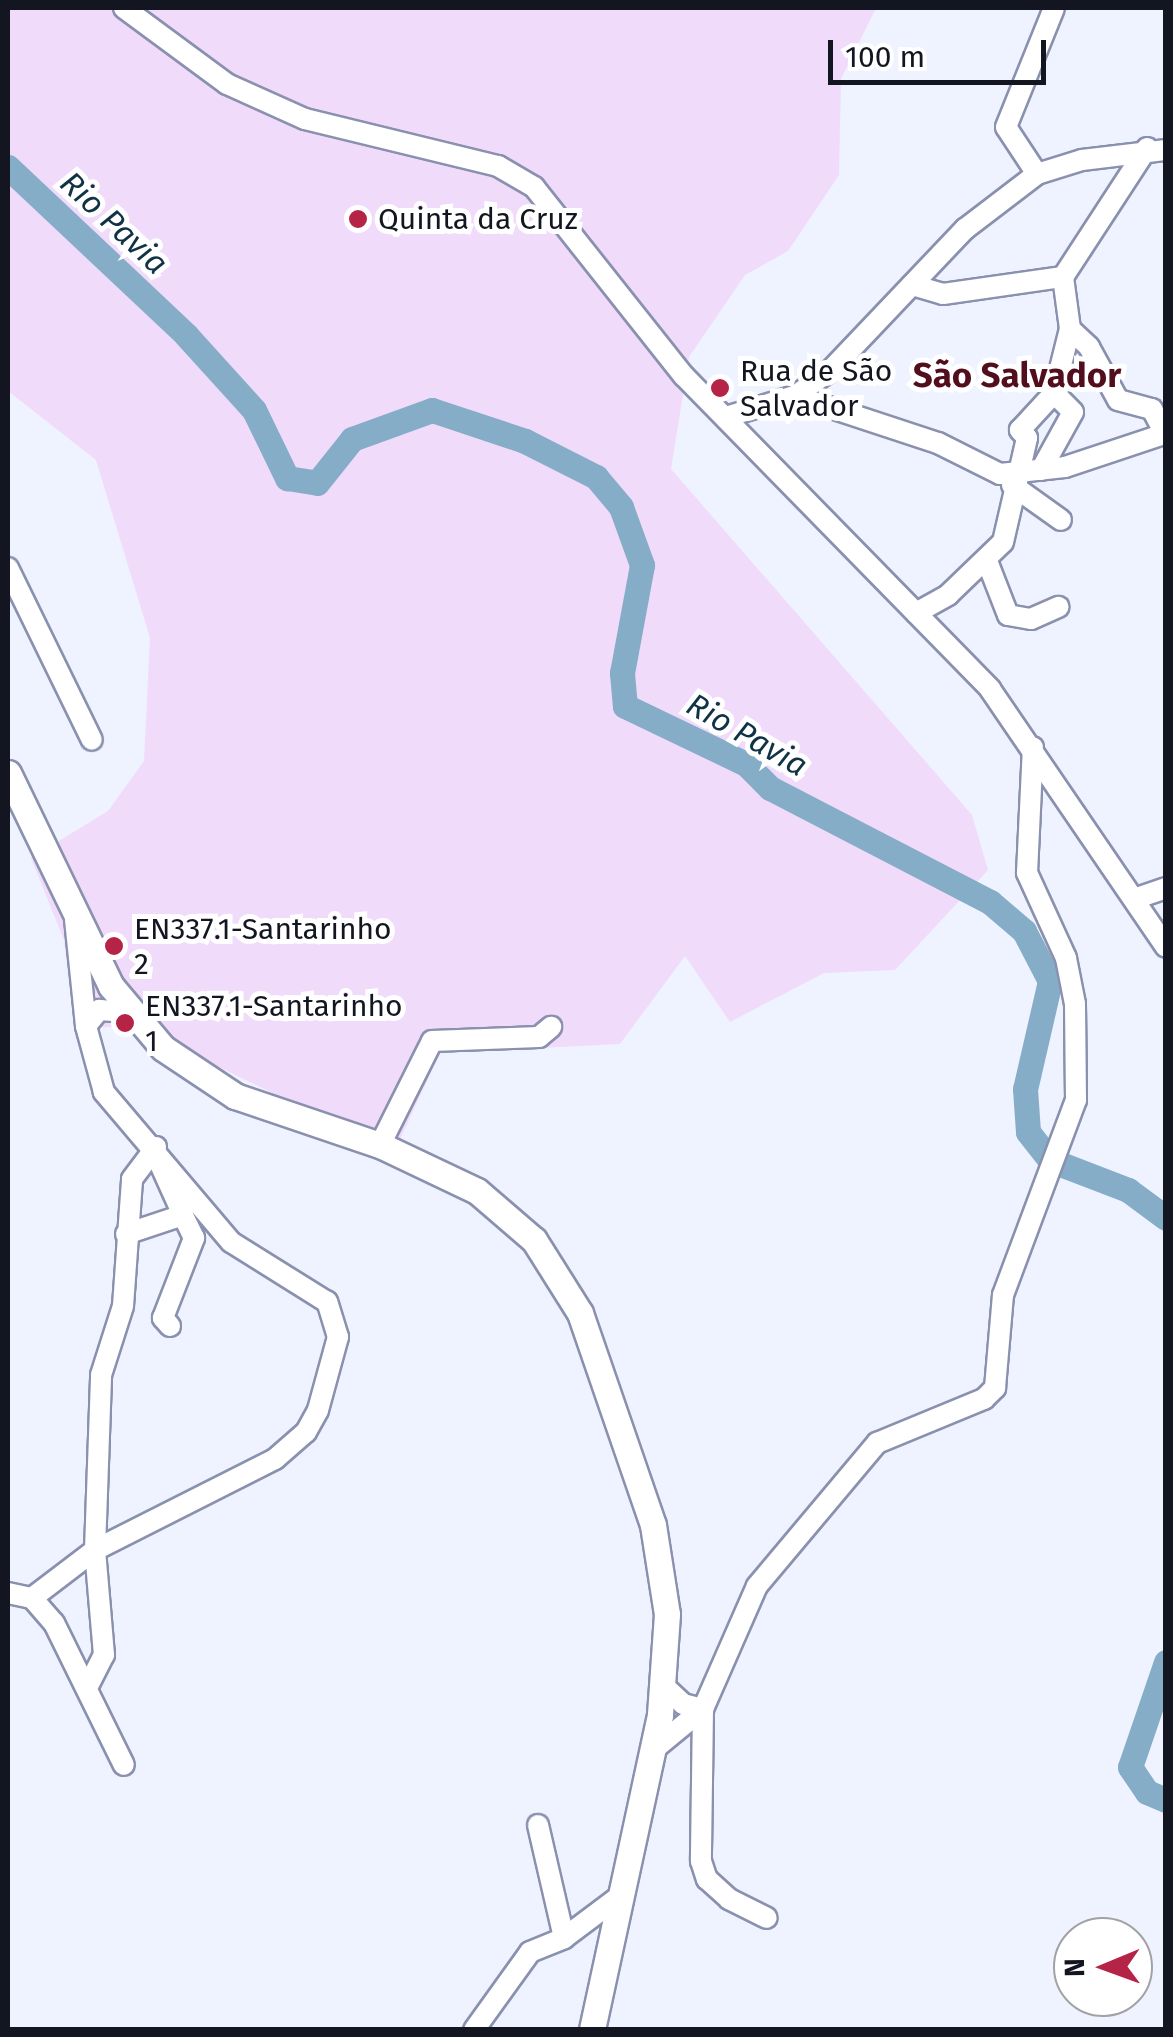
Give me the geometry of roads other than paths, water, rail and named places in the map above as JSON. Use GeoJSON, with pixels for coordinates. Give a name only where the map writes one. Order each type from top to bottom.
{"type":"FeatureCollection","features":[{"type":"Feature","properties":{"kind":"main road"},"geometry":{"type":"LineString","coordinates":[[8,773],[14,796],[111,986],[128,1012],[163,1048],[235,1096],[380,1145],[506,1211],[564,1282],[653,1526],[666,1584],[660,1714],[592,2030]]}},
{"type":"Feature","properties":{"kind":"street"},"geometry":{"type":"LineString","coordinates":[[124,8],[228,84],[305,119],[498,166],[534,186],[684,376],[729,416],[990,689],[1166,946]]}},
{"type":"Feature","properties":{"kind":"street"},"geometry":{"type":"LineString","coordinates":[[1038,174],[1006,127],[1047,11]]}},
{"type":"Feature","properties":{"kind":"street"},"geometry":{"type":"LineString","coordinates":[[729,416],[795,396],[831,370],[965,228],[1038,174],[1104,156],[1156,149]]}},
{"type":"Feature","properties":{"kind":"street"},"geometry":{"type":"LineString","coordinates":[[916,613],[987,561],[1003,542],[1014,479],[1027,438],[1020,430],[1054,393],[1070,329],[1063,277],[1117,192],[1156,149]]}},
{"type":"Feature","properties":{"kind":"street"},"geometry":{"type":"LineString","coordinates":[[1104,156],[1117,192]]}},
{"type":"Feature","properties":{"kind":"street"},"geometry":{"type":"LineString","coordinates":[[912,285],[943,294],[1063,277]]}},
{"type":"Feature","properties":{"kind":"street"},"geometry":{"type":"LineString","coordinates":[[1014,479],[1163,435],[1152,409],[1118,400],[1088,347],[1070,329]]}},
{"type":"Feature","properties":{"kind":"street"},"geometry":{"type":"LineString","coordinates":[[1042,470],[1073,412],[1054,393]]}},
{"type":"Feature","properties":{"kind":"street"},"geometry":{"type":"LineString","coordinates":[[795,396],[938,443],[1014,479],[1061,520]]}},
{"type":"Feature","properties":{"kind":"street"},"geometry":{"type":"LineString","coordinates":[[987,561],[1008,615],[1031,619],[1058,607]]}},
{"type":"Feature","properties":{"kind":"street"},"geometry":{"type":"LineString","coordinates":[[8,568],[92,740]]}},
{"type":"Feature","properties":{"kind":"street"},"geometry":{"type":"LineString","coordinates":[[652,1750],[697,1714],[757,1586],[867,1454],[900,1428],[984,1400],[995,1388],[1003,1295],[1076,1100],[1075,1004],[1066,958],[1032,893],[1033,747]]}},
{"type":"Feature","properties":{"kind":"street"},"geometry":{"type":"LineString","coordinates":[[1030,804],[1055,781]]}},
{"type":"Feature","properties":{"kind":"street"},"geometry":{"type":"LineString","coordinates":[[1134,899],[1166,888]]}},
{"type":"Feature","properties":{"kind":"street"},"geometry":{"type":"LineString","coordinates":[[32,1598],[95,1550],[276,1460],[306,1432],[318,1410],[338,1337],[327,1302],[231,1242],[156,1147],[104,1092],[86,1026],[74,915]]}},
{"type":"Feature","properties":{"kind":"street"},"geometry":{"type":"LineString","coordinates":[[82,992],[111,986]]}},
{"type":"Feature","properties":{"kind":"street"},"geometry":{"type":"LineString","coordinates":[[86,1026],[111,986]]}},
{"type":"Feature","properties":{"kind":"street"},"geometry":{"type":"LineString","coordinates":[[86,1026],[99,1010],[128,1012]]}},
{"type":"Feature","properties":{"kind":"street"},"geometry":{"type":"LineString","coordinates":[[380,1145],[432,1041],[539,1037],[551,1028]]}},
{"type":"Feature","properties":{"kind":"street"},"geometry":{"type":"LineString","coordinates":[[156,1147],[194,1238],[163,1318],[170,1326]]}},
{"type":"Feature","properties":{"kind":"street"},"geometry":{"type":"LineString","coordinates":[[88,1686],[104,1655],[95,1550],[98,1407],[123,1306],[132,1179],[156,1147]]}},
{"type":"Feature","properties":{"kind":"street"},"geometry":{"type":"LineString","coordinates":[[126,1234],[183,1215]]}},
{"type":"Feature","properties":{"kind":"street"},"geometry":{"type":"LineString","coordinates":[[8,1593],[32,1598],[74,1654],[96,1716],[124,1766]]}},
{"type":"Feature","properties":{"kind":"street"},"geometry":{"type":"LineString","coordinates":[[664,1686],[697,1714]]}},
{"type":"Feature","properties":{"kind":"street"},"geometry":{"type":"LineString","coordinates":[[660,1714],[697,1714]]}},
{"type":"Feature","properties":{"kind":"street"},"geometry":{"type":"LineString","coordinates":[[697,1714],[701,1861],[707,1880],[729,1899],[767,1918]]}},
{"type":"Feature","properties":{"kind":"street"},"geometry":{"type":"LineString","coordinates":[[538,1825],[564,1938]]}},
{"type":"Feature","properties":{"kind":"street"},"geometry":{"type":"LineString","coordinates":[[474,2030],[530,1952],[564,1938],[620,1896]]}},
{"type":"Feature","properties":{"kind":"waterway","name":"Rio Pavia"},"geometry":{"type":"LineString","coordinates":[[8,167],[186,335],[254,410],[287,478],[317,483],[352,439],[432,410],[525,441],[596,477],[621,507],[642,565],[622,673],[625,706],[746,764],[770,788],[990,902],[1024,931],[1050,981],[1025,1089],[1028,1132],[1050,1160],[1128,1190],[1166,1218]]}},
{"type":"Feature","properties":{"kind":"waterway","name":"Rio Pavia"},"geometry":{"type":"LineString","coordinates":[[1166,1662],[1130,1767],[1147,1792],[1166,1800]]}},
{"type":"Feature","properties":{"kind":"place","name":"Quinta da Cruz"},"geometry":{"type":"Point","coordinates":[358,219]}},
{"type":"Feature","properties":{"kind":"place","name":"Rua de São Salvador"},"geometry":{"type":"Point","coordinates":[720,388]}},
{"type":"Feature","properties":{"kind":"place","name":"EN337.1-Santarinho 2"},"geometry":{"type":"Point","coordinates":[114,946]}},
{"type":"Feature","properties":{"kind":"place","name":"EN337.1-Santarinho 1"},"geometry":{"type":"Point","coordinates":[125,1023]}},
{"type":"Feature","properties":{"kind":"district","name":"São Salvador"},"geometry":{"type":"Point","coordinates":[1017,375]}}]}
